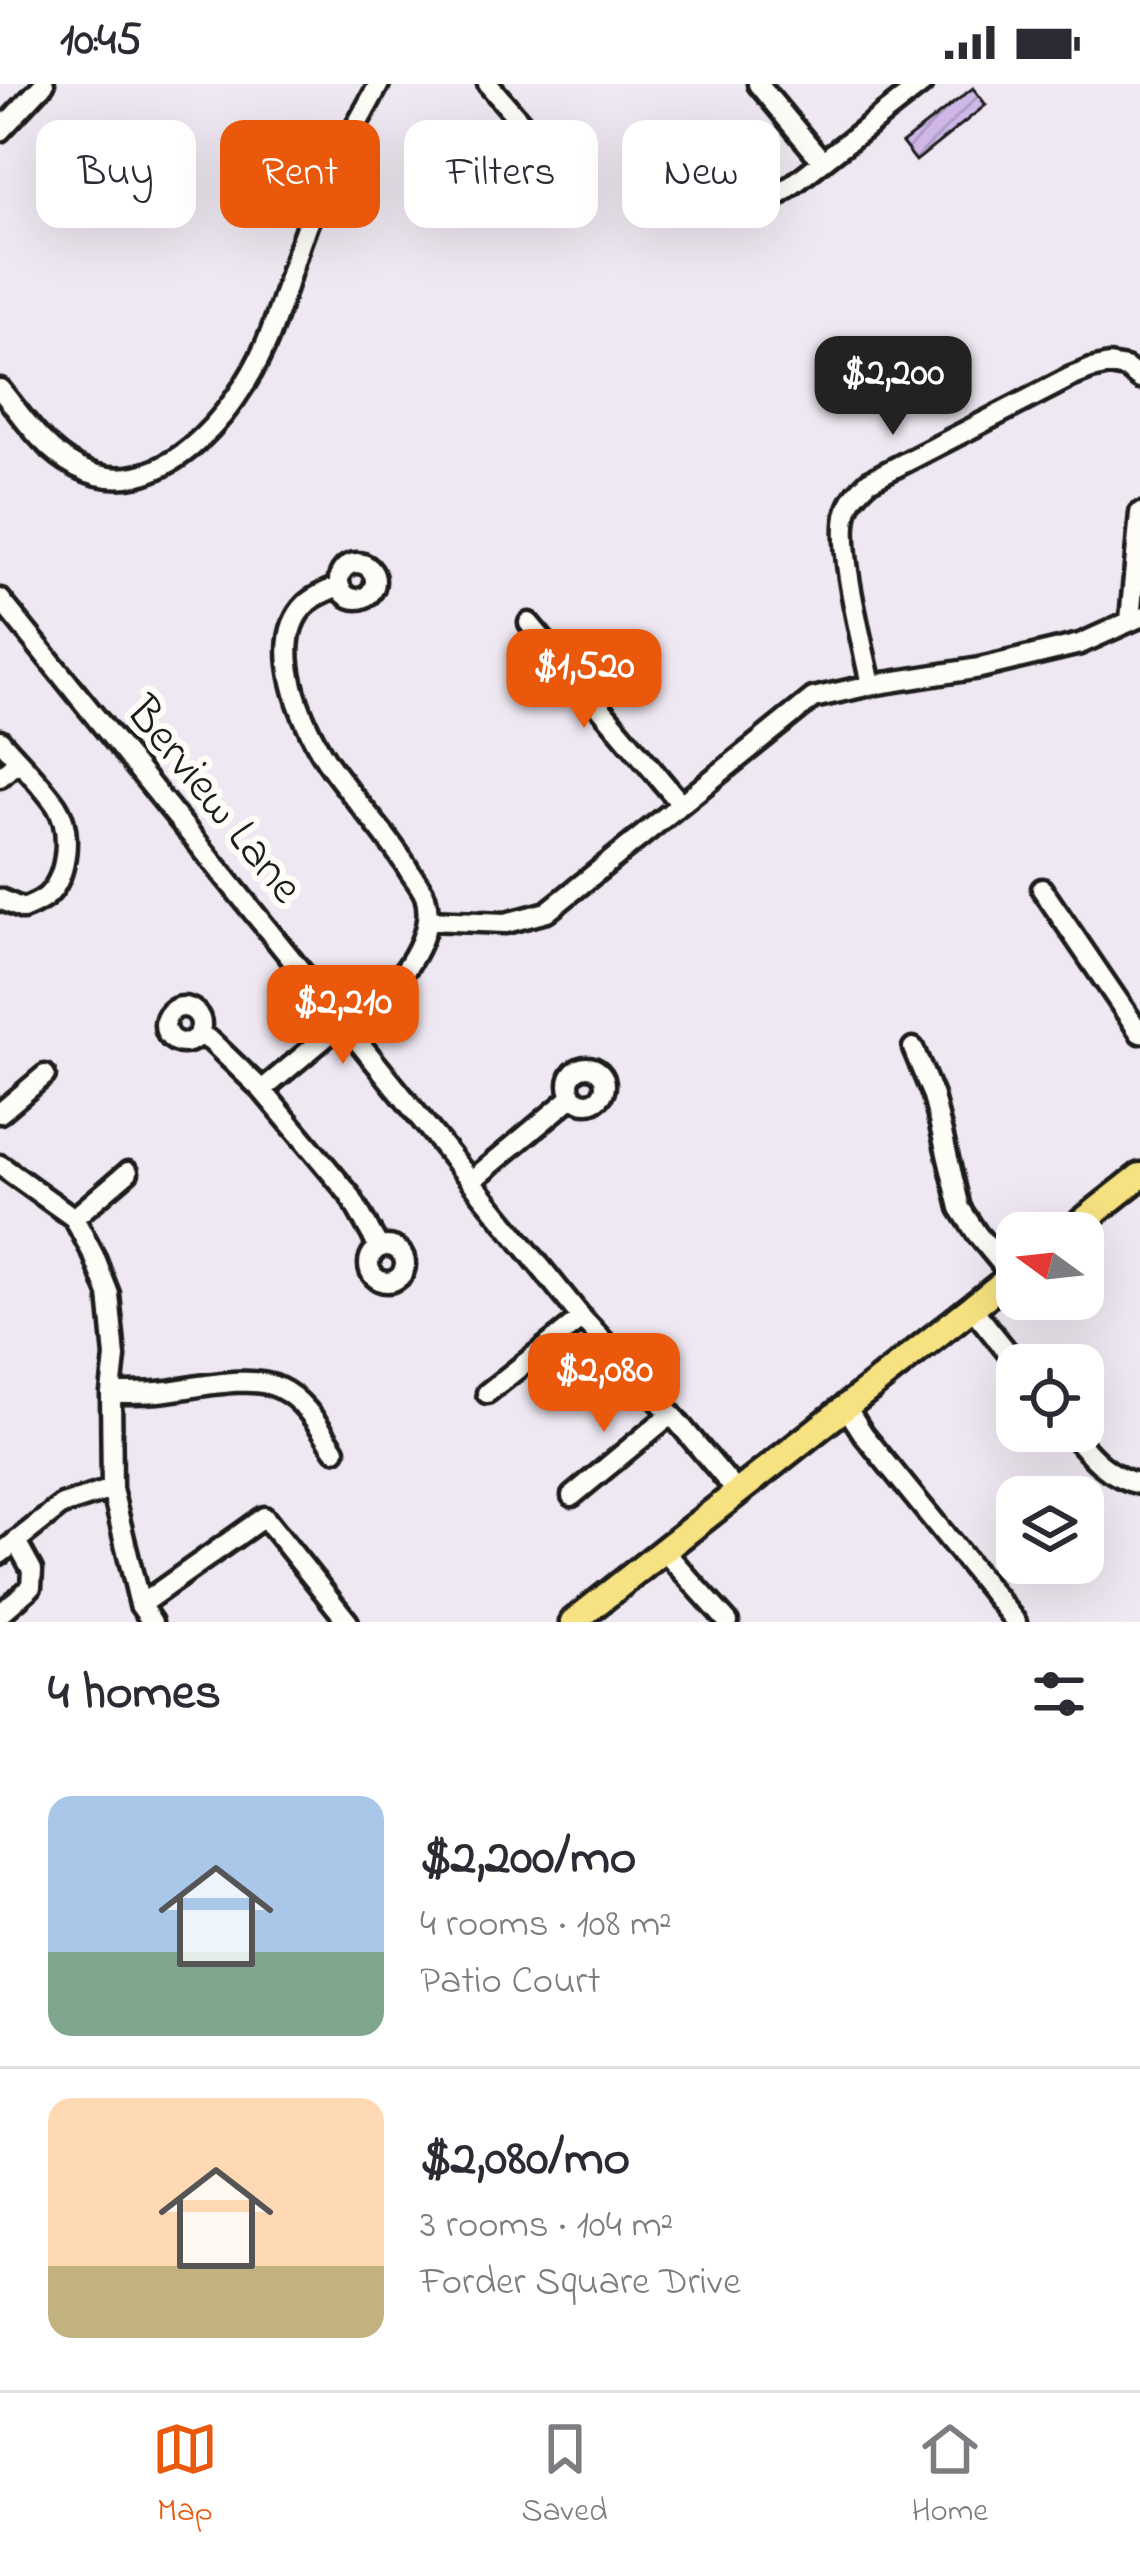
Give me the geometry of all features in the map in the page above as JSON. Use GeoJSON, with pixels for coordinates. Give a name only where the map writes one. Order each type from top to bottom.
{"type":"FeatureCollection","features":[{"type":"Feature","properties":{"kind":"main road"},"geometry":{"type":"LineString","coordinates":[[1095,1212],[1140,1176]]}},
{"type":"Feature","properties":{"kind":"main road"},"geometry":{"type":"LineString","coordinates":[[573,1622],[996,1289]]}},
{"type":"Feature","properties":{"kind":"street"},"geometry":{"type":"LineString","coordinates":[[0,131],[44,84]]}},
{"type":"Feature","properties":{"kind":"street"},"geometry":{"type":"LineString","coordinates":[[0,389],[51,449],[80,469],[109,477],[148,475],[185,452],[224,417],[265,347],[309,219],[379,84]]}},
{"type":"Feature","properties":{"kind":"street"},"geometry":{"type":"LineString","coordinates":[[488,84],[519,120]]}},
{"type":"Feature","properties":{"kind":"street"},"geometry":{"type":"LineString","coordinates":[[758,84],[822,161]]}},
{"type":"Feature","properties":{"kind":"street"},"geometry":{"type":"LineString","coordinates":[[780,194],[922,84]]}},
{"type":"Feature","properties":{"kind":"street"},"geometry":{"type":"LineString","coordinates":[[871,685],[845,555],[845,516],[854,495],[869,481],[1071,377],[1109,365],[1126,368],[1140,379]]}},
{"type":"Feature","properties":{"kind":"street"},"geometry":{"type":"LineString","coordinates":[[428,920],[506,923],[547,912],[813,698],[980,668],[1080,644],[1135,618],[1140,513]]}},
{"type":"Feature","properties":{"kind":"street"},"geometry":{"type":"LineString","coordinates":[[262,1090],[403,974],[418,952],[428,920],[425,896],[392,841],[323,756],[293,690],[287,655],[292,626],[305,604],[339,586]]}},
{"type":"Feature","properties":{"kind":"street","name":"Berview Lane"},"geometry":{"type":"LineString","coordinates":[[0,599],[582,1318],[737,1492]]}},
{"type":"Feature","properties":{"kind":"street"},"geometry":{"type":"LineString","coordinates":[[529,622],[681,804]]}},
{"type":"Feature","properties":{"kind":"street"},"geometry":{"type":"LineString","coordinates":[[0,740],[59,810],[65,838],[63,869],[52,891],[23,908],[0,899]]}},
{"type":"Feature","properties":{"kind":"street"},"geometry":{"type":"LineString","coordinates":[[0,777],[18,761]]}},
{"type":"Feature","properties":{"kind":"street"},"geometry":{"type":"LineString","coordinates":[[1042,889],[1140,1033]]}},
{"type":"Feature","properties":{"kind":"street"},"geometry":{"type":"LineString","coordinates":[[199,1033],[262,1090],[349,1194],[380,1247]]}},
{"type":"Feature","properties":{"kind":"street"},"geometry":{"type":"LineString","coordinates":[[914,1048],[933,1096],[960,1208],[996,1255]]}},
{"type":"Feature","properties":{"kind":"street"},"geometry":{"type":"LineString","coordinates":[[0,1113],[45,1075]]}},
{"type":"Feature","properties":{"kind":"street"},"geometry":{"type":"LineString","coordinates":[[471,1181],[572,1096]]}},
{"type":"Feature","properties":{"kind":"street"},"geometry":{"type":"LineString","coordinates":[[0,1165],[74,1218],[109,1294],[116,1357],[111,1393],[112,1489],[140,1605],[152,1622]]}},
{"type":"Feature","properties":{"kind":"street"},"geometry":{"type":"LineString","coordinates":[[74,1218],[128,1172]]}},
{"type":"Feature","properties":{"kind":"street"},"geometry":{"type":"LineString","coordinates":[[972,1308],[1001,1344]]}},
{"type":"Feature","properties":{"kind":"street"},"geometry":{"type":"LineString","coordinates":[[487,1393],[582,1318]]}},
{"type":"Feature","properties":{"kind":"street"},"geometry":{"type":"LineString","coordinates":[[111,1393],[257,1381],[277,1386],[295,1397],[335,1450]]}},
{"type":"Feature","properties":{"kind":"street"},"geometry":{"type":"LineString","coordinates":[[846,1407],[1016,1622]]}},
{"type":"Feature","properties":{"kind":"street"},"geometry":{"type":"LineString","coordinates":[[572,1496],[671,1414]]}},
{"type":"Feature","properties":{"kind":"street"},"geometry":{"type":"LineString","coordinates":[[1088,1452],[1117,1477],[1140,1484]]}},
{"type":"Feature","properties":{"kind":"street"},"geometry":{"type":"LineString","coordinates":[[0,1614],[31,1587],[32,1570],[8,1548],[62,1505],[112,1489]]}},
{"type":"Feature","properties":{"kind":"street"},"geometry":{"type":"LineString","coordinates":[[140,1605],[264,1517],[348,1622]]}},
{"type":"Feature","properties":{"kind":"street"},"geometry":{"type":"LineString","coordinates":[[663,1550],[728,1622]]}},
{"type":"Feature","properties":{"kind":"building"},"geometry":{"type":"Polygon","coordinates":[[[973,88],[986,105],[916,161],[902,143],[973,88]]]}}]}
